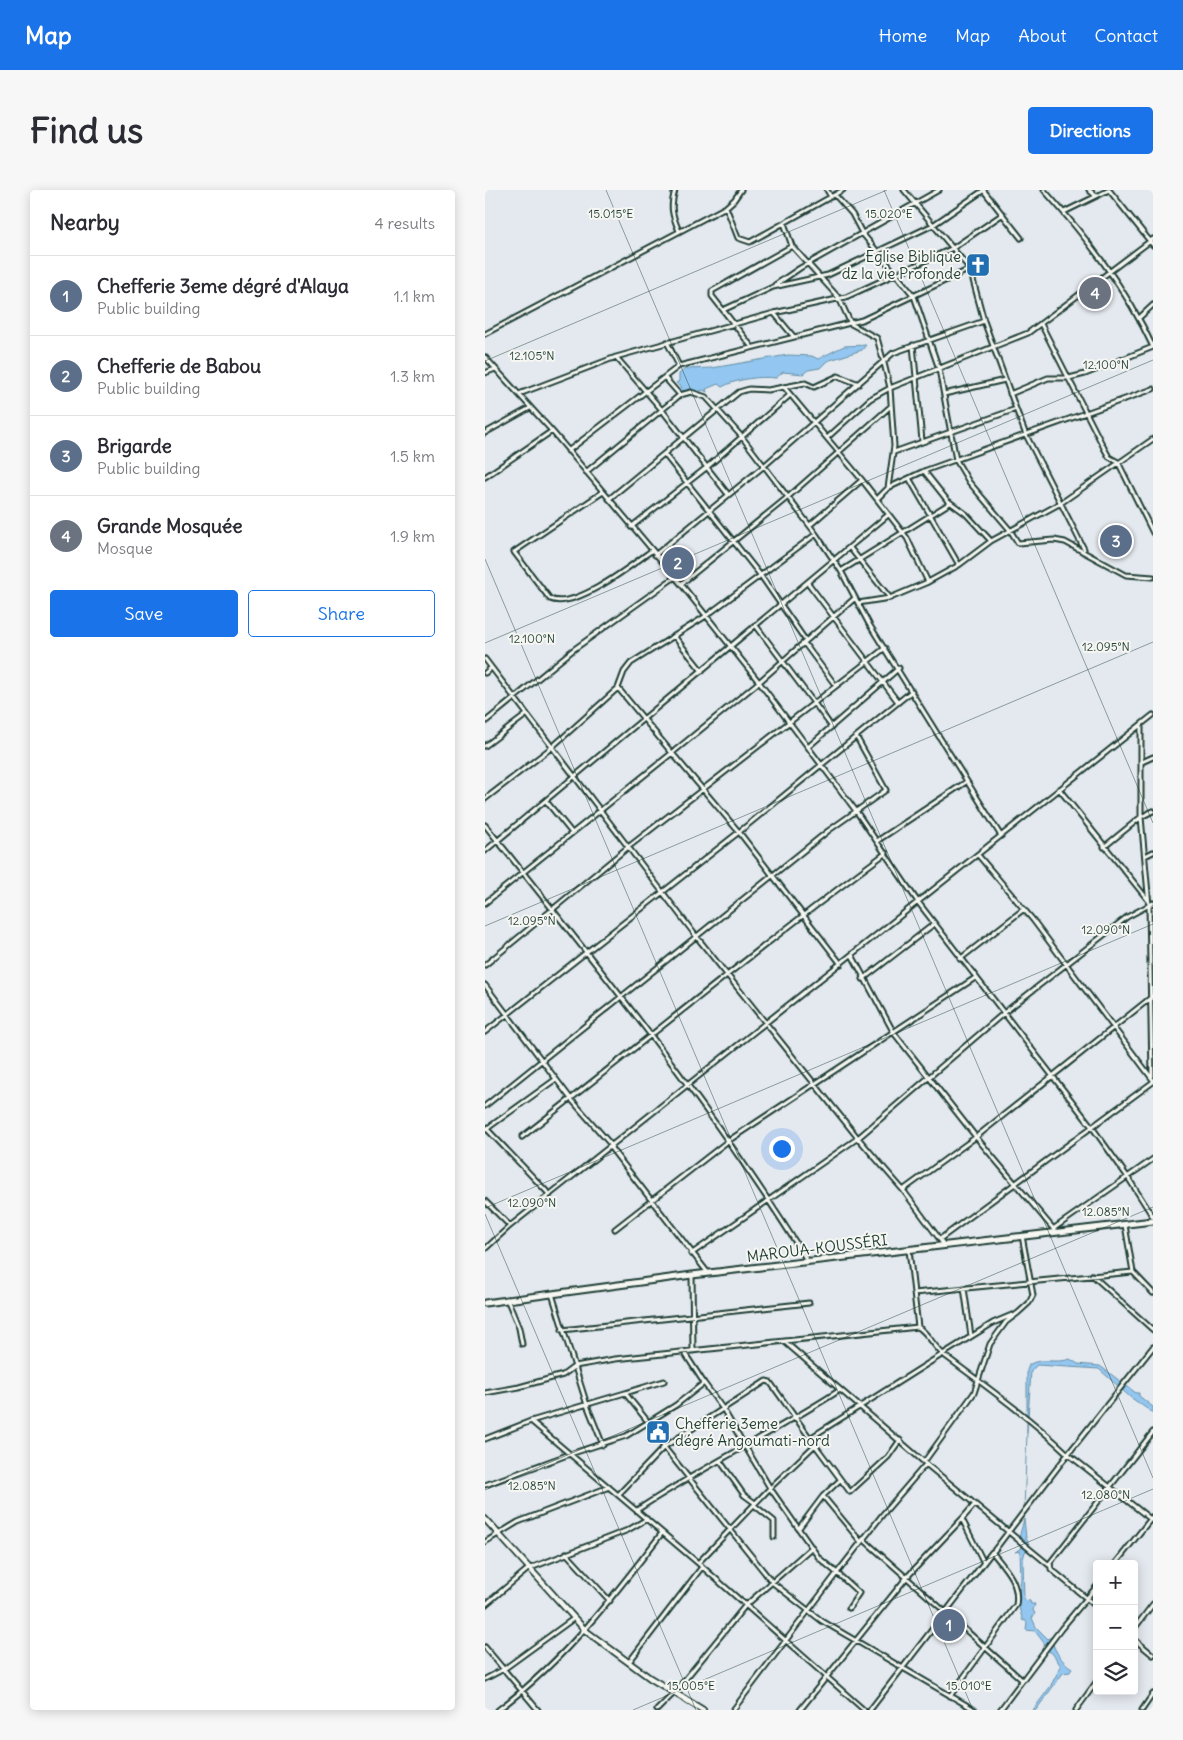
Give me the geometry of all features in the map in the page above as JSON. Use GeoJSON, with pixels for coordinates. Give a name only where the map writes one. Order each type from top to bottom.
{"type":"FeatureCollection","features":[{"type":"Feature","properties":{"kind":"highway","name":"MAROUA-KOUSSÉRI"},"geometry":{"type":"LineString","coordinates":[[485,1303],[552,1292],[945,1246],[1054,1231],[1153,1221]]}},
{"type":"Feature","properties":{"kind":"main road"},"geometry":{"type":"LineString","coordinates":[[485,1519],[528,1570],[586,1631],[628,1663],[703,1710]]}},
{"type":"Feature","properties":{"kind":"street"},"geometry":{"type":"LineString","coordinates":[[675,190],[671,213],[679,231]]}},
{"type":"Feature","properties":{"kind":"street"},"geometry":{"type":"LineString","coordinates":[[485,334],[726,206],[734,200],[741,190]]}},
{"type":"Feature","properties":{"kind":"street"},"geometry":{"type":"LineString","coordinates":[[827,190],[851,214],[862,232],[914,296],[939,369],[949,432],[956,460],[974,488],[1010,530],[1018,543],[1054,540],[1065,542],[1084,550],[1126,575],[1153,577]]}},
{"type":"Feature","properties":{"kind":"street"},"geometry":{"type":"LineString","coordinates":[[726,206],[738,238],[747,242],[843,190]]}},
{"type":"Feature","properties":{"kind":"street"},"geometry":{"type":"LineString","coordinates":[[905,190],[970,269],[984,321],[1016,409],[1084,550]]}},
{"type":"Feature","properties":{"kind":"street"},"geometry":{"type":"LineString","coordinates":[[723,310],[773,287],[862,232],[939,190]]}},
{"type":"Feature","properties":{"kind":"street"},"geometry":{"type":"LineString","coordinates":[[773,287],[820,278],[933,225],[984,190],[1021,238]]}},
{"type":"Feature","properties":{"kind":"street"},"geometry":{"type":"LineString","coordinates":[[1010,394],[1041,380],[1069,378],[1153,347],[1129,298],[1045,190]]}},
{"type":"Feature","properties":{"kind":"street"},"geometry":{"type":"LineString","coordinates":[[1089,190],[1096,196]]}},
{"type":"Feature","properties":{"kind":"street"},"geometry":{"type":"LineString","coordinates":[[1064,212],[1109,190],[1151,240],[1153,245]]}},
{"type":"Feature","properties":{"kind":"street"},"geometry":{"type":"LineString","coordinates":[[519,394],[616,357],[774,313],[839,298],[953,248],[1003,214]]}},
{"type":"Feature","properties":{"kind":"street"},"geometry":{"type":"LineString","coordinates":[[784,223],[792,246],[839,298],[851,324],[877,338],[890,388],[894,452],[887,488]]}},
{"type":"Feature","properties":{"kind":"street"},"geometry":{"type":"LineString","coordinates":[[827,438],[870,399],[890,388],[1015,340],[1041,324],[1109,270],[1151,240]]}},
{"type":"Feature","properties":{"kind":"street"},"geometry":{"type":"LineString","coordinates":[[751,346],[736,324],[712,296],[712,291],[792,246]]}},
{"type":"Feature","properties":{"kind":"street"},"geometry":{"type":"LineString","coordinates":[[568,451],[679,366],[751,346],[851,324],[970,269]]}},
{"type":"Feature","properties":{"kind":"street"},"geometry":{"type":"LineString","coordinates":[[1139,318],[1153,305]]}},
{"type":"Feature","properties":{"kind":"street"},"geometry":{"type":"LineString","coordinates":[[774,313],[794,336]]}},
{"type":"Feature","properties":{"kind":"street"},"geometry":{"type":"LineString","coordinates":[[655,554],[764,466],[813,422],[885,363],[893,353],[984,321]]}},
{"type":"Feature","properties":{"kind":"street"},"geometry":{"type":"LineString","coordinates":[[1041,324],[1109,457],[1118,462],[1153,533]]}},
{"type":"Feature","properties":{"kind":"street"},"geometry":{"type":"LineString","coordinates":[[667,342],[679,366]]}},
{"type":"Feature","properties":{"kind":"street"},"geometry":{"type":"LineString","coordinates":[[913,345],[922,441]]}},
{"type":"Feature","properties":{"kind":"street"},"geometry":{"type":"LineString","coordinates":[[485,357],[552,431],[651,551],[681,584],[759,682],[856,811],[934,924],[975,978],[1005,1012],[1092,1127],[1153,1217]]}},
{"type":"Feature","properties":{"kind":"street"},"geometry":{"type":"LineString","coordinates":[[616,357],[685,438],[727,494]]}},
{"type":"Feature","properties":{"kind":"street"},"geometry":{"type":"LineString","coordinates":[[485,373],[495,369]]}},
{"type":"Feature","properties":{"kind":"street"},"geometry":{"type":"LineString","coordinates":[[609,500],[739,392],[805,383],[816,386],[838,376],[859,384]]}},
{"type":"Feature","properties":{"kind":"street"},"geometry":{"type":"LineString","coordinates":[[665,378],[680,395]]}},
{"type":"Feature","properties":{"kind":"street"},"geometry":{"type":"LineString","coordinates":[[944,394],[1005,380]]}},
{"type":"Feature","properties":{"kind":"street"},"geometry":{"type":"LineString","coordinates":[[784,387],[862,480],[910,542],[928,582]]}},
{"type":"Feature","properties":{"kind":"street"},"geometry":{"type":"LineString","coordinates":[[877,499],[887,488],[924,471],[1027,435],[1086,411],[1153,389]]}},
{"type":"Feature","properties":{"kind":"street"},"geometry":{"type":"LineString","coordinates":[[586,472],[680,395],[691,392],[702,394],[742,437],[810,525],[835,561],[885,648],[1001,836]]}},
{"type":"Feature","properties":{"kind":"street"},"geometry":{"type":"LineString","coordinates":[[631,527],[707,468],[790,395]]}},
{"type":"Feature","properties":{"kind":"street"},"geometry":{"type":"LineString","coordinates":[[681,584],[788,497],[891,406]]}},
{"type":"Feature","properties":{"kind":"street"},"geometry":{"type":"LineString","coordinates":[[485,434],[530,408]]}},
{"type":"Feature","properties":{"kind":"street"},"geometry":{"type":"LineString","coordinates":[[894,452],[1016,409]]}},
{"type":"Feature","properties":{"kind":"street"},"geometry":{"type":"LineString","coordinates":[[485,477],[552,431]]}},
{"type":"Feature","properties":{"kind":"street"},"geometry":{"type":"LineString","coordinates":[[858,603],[891,598],[928,582],[959,565],[991,540],[1061,503],[1153,439]]}},
{"type":"Feature","properties":{"kind":"street"},"geometry":{"type":"LineString","coordinates":[[665,455],[707,511],[734,541],[761,576],[836,686]]}},
{"type":"Feature","properties":{"kind":"street"},"geometry":{"type":"LineString","coordinates":[[924,471],[950,503],[966,514],[991,540]]}},
{"type":"Feature","properties":{"kind":"street"},"geometry":{"type":"LineString","coordinates":[[909,478],[929,516],[959,565]]}},
{"type":"Feature","properties":{"kind":"street"},"geometry":{"type":"LineString","coordinates":[[810,525],[862,480]]}},
{"type":"Feature","properties":{"kind":"street"},"geometry":{"type":"LineString","coordinates":[[603,492],[514,552],[550,599],[568,600],[601,586],[623,573],[651,551]]}},
{"type":"Feature","properties":{"kind":"street"},"geometry":{"type":"LineString","coordinates":[[841,571],[950,503]]}},
{"type":"Feature","properties":{"kind":"street"},"geometry":{"type":"LineString","coordinates":[[485,851],[757,627],[889,515]]}},
{"type":"Feature","properties":{"kind":"street"},"geometry":{"type":"LineString","coordinates":[[485,799],[551,748],[618,688],[627,668],[706,616],[816,534]]}},
{"type":"Feature","properties":{"kind":"street"},"geometry":{"type":"LineString","coordinates":[[850,548],[891,598]]}},
{"type":"Feature","properties":{"kind":"street"},"geometry":{"type":"LineString","coordinates":[[485,722],[573,650],[675,578]]}},
{"type":"Feature","properties":{"kind":"street"},"geometry":{"type":"LineString","coordinates":[[808,582],[833,618],[898,702]]}},
{"type":"Feature","properties":{"kind":"street"},"geometry":{"type":"LineString","coordinates":[[485,903],[759,682],[855,598]]}},
{"type":"Feature","properties":{"kind":"street"},"geometry":{"type":"LineString","coordinates":[[757,627],[832,727]]}},
{"type":"Feature","properties":{"kind":"street"},"geometry":{"type":"LineString","coordinates":[[674,636],[702,671]]}},
{"type":"Feature","properties":{"kind":"street"},"geometry":{"type":"LineString","coordinates":[[485,965],[627,848],[885,648]]}},
{"type":"Feature","properties":{"kind":"street"},"geometry":{"type":"LineString","coordinates":[[485,660],[662,893],[814,1084],[903,1190],[945,1246]]}},
{"type":"Feature","properties":{"kind":"street"},"geometry":{"type":"LineString","coordinates":[[485,673],[491,668]]}},
{"type":"Feature","properties":{"kind":"street"},"geometry":{"type":"LineString","coordinates":[[807,747],[899,668]]}},
{"type":"Feature","properties":{"kind":"street"},"geometry":{"type":"LineString","coordinates":[[618,688],[739,832],[801,916],[841,964]]}},
{"type":"Feature","properties":{"kind":"street"},"geometry":{"type":"LineString","coordinates":[[485,1032],[822,766],[912,691]]}},
{"type":"Feature","properties":{"kind":"street"},"geometry":{"type":"LineString","coordinates":[[485,1249],[510,1226],[1153,714]]}},
{"type":"Feature","properties":{"kind":"street"},"geometry":{"type":"LineString","coordinates":[[485,746],[526,715]]}},
{"type":"Feature","properties":{"kind":"street"},"geometry":{"type":"LineString","coordinates":[[1141,724],[1141,817],[1150,903],[1153,1079]]}},
{"type":"Feature","properties":{"kind":"street"},"geometry":{"type":"LineString","coordinates":[[485,1106],[696,936],[885,790],[857,738]]}},
{"type":"Feature","properties":{"kind":"street"},"geometry":{"type":"LineString","coordinates":[[1142,763],[1153,757]]}},
{"type":"Feature","properties":{"kind":"street"},"geometry":{"type":"LineString","coordinates":[[877,841],[966,782]]}},
{"type":"Feature","properties":{"kind":"street"},"geometry":{"type":"LineString","coordinates":[[1059,789],[1150,903]]}},
{"type":"Feature","properties":{"kind":"street"},"geometry":{"type":"LineString","coordinates":[[545,801],[572,833]]}},
{"type":"Feature","properties":{"kind":"street"},"geometry":{"type":"LineString","coordinates":[[1104,847],[1141,817],[1153,811]]}},
{"type":"Feature","properties":{"kind":"street"},"geometry":{"type":"LineString","coordinates":[[485,825],[553,908],[688,1086],[769,1198],[808,1262]]}},
{"type":"Feature","properties":{"kind":"street"},"geometry":{"type":"LineString","coordinates":[[1145,856],[1153,852]]}},
{"type":"Feature","properties":{"kind":"street"},"geometry":{"type":"LineString","coordinates":[[521,1137],[728,976],[801,916],[886,853]]}},
{"type":"Feature","properties":{"kind":"street"},"geometry":{"type":"LineString","coordinates":[[978,855],[1024,909],[1153,1079]]}},
{"type":"Feature","properties":{"kind":"street"},"geometry":{"type":"LineString","coordinates":[[691,1254],[858,1138],[1005,1012],[1127,917],[1150,903]]}},
{"type":"Feature","properties":{"kind":"street"},"geometry":{"type":"LineString","coordinates":[[960,958],[1024,909]]}},
{"type":"Feature","properties":{"kind":"street"},"geometry":{"type":"LineString","coordinates":[[863,979],[934,924]]}},
{"type":"Feature","properties":{"kind":"street"},"geometry":{"type":"LineString","coordinates":[[851,955],[894,1033],[976,1137],[1054,1231],[1127,1176],[1153,1159]]}},
{"type":"Feature","properties":{"kind":"street"},"geometry":{"type":"LineString","coordinates":[[615,1229],[728,1141],[975,978]]}},
{"type":"Feature","properties":{"kind":"street"},"geometry":{"type":"LineString","coordinates":[[485,985],[708,1274]]}},
{"type":"Feature","properties":{"kind":"street"},"geometry":{"type":"LineString","coordinates":[[903,1190],[976,1137],[1151,997]]}},
{"type":"Feature","properties":{"kind":"street"},"geometry":{"type":"LineString","coordinates":[[550,1194],[486,1129],[556,1079]]}},
{"type":"Feature","properties":{"kind":"street"},"geometry":{"type":"LineString","coordinates":[[940,1239],[1092,1127],[1153,1079]]}},
{"type":"Feature","properties":{"kind":"street"},"geometry":{"type":"LineString","coordinates":[[485,1202],[510,1226]]}},
{"type":"Feature","properties":{"kind":"street"},"geometry":{"type":"LineString","coordinates":[[1125,1224],[1133,1272],[1153,1293]]}},
{"type":"Feature","properties":{"kind":"street"},"geometry":{"type":"LineString","coordinates":[[733,1710],[862,1540],[925,1463],[969,1401],[988,1348],[1006,1322],[1033,1298],[1022,1236]]}},
{"type":"Feature","properties":{"kind":"street"},"geometry":{"type":"LineString","coordinates":[[909,1250],[918,1327]]}},
{"type":"Feature","properties":{"kind":"street"},"geometry":{"type":"LineString","coordinates":[[915,1293],[1092,1274],[1133,1272]]}},
{"type":"Feature","properties":{"kind":"street"},"geometry":{"type":"LineString","coordinates":[[1092,1274],[1153,1330]]}},
{"type":"Feature","properties":{"kind":"street"},"geometry":{"type":"LineString","coordinates":[[692,1275],[693,1351]]}},
{"type":"Feature","properties":{"kind":"street"},"geometry":{"type":"LineString","coordinates":[[964,1288],[971,1336]]}},
{"type":"Feature","properties":{"kind":"street"},"geometry":{"type":"LineString","coordinates":[[552,1292],[587,1404],[603,1445]]}},
{"type":"Feature","properties":{"kind":"street"},"geometry":{"type":"LineString","coordinates":[[507,1298],[519,1328],[522,1344]]}},
{"type":"Feature","properties":{"kind":"street"},"geometry":{"type":"LineString","coordinates":[[563,1330],[809,1303]]}},
{"type":"Feature","properties":{"kind":"street"},"geometry":{"type":"LineString","coordinates":[[810,1438],[971,1336],[1002,1318],[1018,1313]]}},
{"type":"Feature","properties":{"kind":"street"},"geometry":{"type":"LineString","coordinates":[[485,1393],[519,1387],[563,1374],[575,1366],[615,1358],[918,1327],[927,1333],[943,1354],[1035,1423],[1068,1454],[1152,1519],[1118,1560]]}},
{"type":"Feature","properties":{"kind":"street"},"geometry":{"type":"LineString","coordinates":[[785,1342],[925,1463],[1094,1605]]}},
{"type":"Feature","properties":{"kind":"street"},"geometry":{"type":"LineString","coordinates":[[870,1710],[983,1561],[993,1552],[1153,1347]]}},
{"type":"Feature","properties":{"kind":"street"},"geometry":{"type":"LineString","coordinates":[[684,1352],[723,1409],[769,1488],[824,1563],[859,1593],[849,1608]]}},
{"type":"Feature","properties":{"kind":"street"},"geometry":{"type":"LineString","coordinates":[[485,1439],[531,1421],[664,1381]]}},
{"type":"Feature","properties":{"kind":"street"},"geometry":{"type":"LineString","coordinates":[[619,1494],[664,1447],[768,1381],[797,1418],[849,1492],[853,1492],[888,1457],[900,1440]]}},
{"type":"Feature","properties":{"kind":"street"},"geometry":{"type":"LineString","coordinates":[[485,1485],[626,1436],[649,1423],[704,1383]]}},
{"type":"Feature","properties":{"kind":"street"},"geometry":{"type":"LineString","coordinates":[[637,1510],[688,1477],[797,1418],[840,1390]]}},
{"type":"Feature","properties":{"kind":"street"},"geometry":{"type":"LineString","coordinates":[[625,1393],[729,1531],[773,1583],[807,1611],[975,1710]]}},
{"type":"Feature","properties":{"kind":"street"},"geometry":{"type":"LineString","coordinates":[[531,1421],[609,1488],[619,1494],[864,1710]]}},
{"type":"Feature","properties":{"kind":"street"},"geometry":{"type":"LineString","coordinates":[[1049,1566],[1153,1432]]}},
{"type":"Feature","properties":{"kind":"street"},"geometry":{"type":"LineString","coordinates":[[698,1563],[769,1488],[815,1445]]}},
{"type":"Feature","properties":{"kind":"street"},"geometry":{"type":"LineString","coordinates":[[720,1461],[744,1495],[774,1521],[774,1537]]}},
{"type":"Feature","properties":{"kind":"street"},"geometry":{"type":"LineString","coordinates":[[799,1528],[823,1496],[840,1480]]}},
{"type":"Feature","properties":{"kind":"street"},"geometry":{"type":"LineString","coordinates":[[485,1542],[496,1533],[518,1522],[609,1488]]}},
{"type":"Feature","properties":{"kind":"street"},"geometry":{"type":"LineString","coordinates":[[823,1496],[862,1540],[946,1611],[1022,1680]]}},
{"type":"Feature","properties":{"kind":"street"},"geometry":{"type":"LineString","coordinates":[[800,1710],[907,1577],[975,1504]]}},
{"type":"Feature","properties":{"kind":"street"},"geometry":{"type":"LineString","coordinates":[[485,1605],[528,1570],[628,1530],[647,1519]]}},
{"type":"Feature","properties":{"kind":"street"},"geometry":{"type":"LineString","coordinates":[[962,1519],[983,1561]]}},
{"type":"Feature","properties":{"kind":"street"},"geometry":{"type":"LineString","coordinates":[[498,1710],[524,1691],[586,1631],[662,1533]]}},
{"type":"Feature","properties":{"kind":"street"},"geometry":{"type":"LineString","coordinates":[[657,1710],[674,1693],[745,1606],[812,1547]]}},
{"type":"Feature","properties":{"kind":"street"},"geometry":{"type":"LineString","coordinates":[[950,1696],[1016,1605],[1018,1595],[1009,1572],[993,1552]]}},
{"type":"Feature","properties":{"kind":"street"},"geometry":{"type":"LineString","coordinates":[[566,1554],[610,1601]]}},
{"type":"Feature","properties":{"kind":"street"},"geometry":{"type":"LineString","coordinates":[[628,1663],[702,1567]]}},
{"type":"Feature","properties":{"kind":"street"},"geometry":{"type":"LineString","coordinates":[[1000,1710],[1093,1591]]}},
{"type":"Feature","properties":{"kind":"street"},"geometry":{"type":"LineString","coordinates":[[1138,1625],[1153,1604]]}},
{"type":"Feature","properties":{"kind":"street"},"geometry":{"type":"LineString","coordinates":[[485,1680],[573,1619]]}},
{"type":"Feature","properties":{"kind":"street"},"geometry":{"type":"LineString","coordinates":[[1138,1642],[1153,1655]]}},
{"type":"Feature","properties":{"kind":"street"},"geometry":{"type":"LineString","coordinates":[[485,1647],[524,1691],[538,1710]]}},
{"type":"Feature","properties":{"kind":"street"},"geometry":{"type":"LineString","coordinates":[[1076,1710],[1093,1687]]}},
{"type":"Feature","properties":{"kind":"street"},"geometry":{"type":"LineString","coordinates":[[1141,1710],[1153,1694]]}},
{"type":"Feature","properties":{"kind":"water"},"geometry":{"type":"Polygon","coordinates":[[[866,345],[862,350],[827,361],[820,368],[808,370],[803,374],[783,372],[776,378],[748,379],[722,387],[718,384],[706,389],[707,392],[703,390],[693,394],[679,390],[682,387],[676,383],[679,381],[679,374],[685,369],[712,368],[788,355],[812,356],[818,359],[844,346],[866,345]]]}},
{"type":"Feature","properties":{"kind":"water"},"geometry":{"type":"Polygon","coordinates":[[[1070,1359],[1078,1364],[1100,1366],[1136,1393],[1139,1393],[1139,1396],[1153,1407],[1153,1413],[1130,1397],[1099,1369],[1037,1365],[1031,1371],[1027,1433],[1027,1370],[1029,1365],[1038,1361],[1070,1359]]]}},
{"type":"Feature","properties":{"kind":"water"},"geometry":{"type":"Polygon","coordinates":[[[1024,1519],[1026,1538],[1030,1546],[1025,1552],[1023,1559],[1024,1600],[1035,1604],[1033,1610],[1035,1614],[1032,1618],[1036,1627],[1048,1639],[1054,1635],[1052,1642],[1055,1650],[1062,1660],[1072,1668],[1070,1672],[1063,1673],[1036,1710],[1033,1710],[1050,1687],[1061,1666],[1052,1653],[1045,1649],[1044,1643],[1035,1631],[1026,1630],[1027,1623],[1025,1620],[1023,1621],[1018,1604],[1021,1579],[1020,1551],[1015,1552],[1022,1548],[1018,1542],[1024,1519]]]}},
{"type":"Feature","properties":{"kind":"waterway"},"geometry":{"type":"LineString","coordinates":[[1024,1509],[1027,1433]]}},
{"type":"Feature","properties":{"kind":"place","name":"Eglise Biblique dz la vie Profonde"},"geometry":{"type":"Point","coordinates":[978,265]}},
{"type":"Feature","properties":{"kind":"place","name":"Grande Mosquée"},"geometry":{"type":"Point","coordinates":[1095,293]}},
{"type":"Feature","properties":{"kind":"place","name":"Brigarde"},"geometry":{"type":"Point","coordinates":[1116,541]}},
{"type":"Feature","properties":{"kind":"place","name":"Chefferie de Babou"},"geometry":{"type":"Point","coordinates":[678,563]}},
{"type":"Feature","properties":{"kind":"place","name":"Chefferie 3eme dégré Angoumati-nord"},"geometry":{"type":"Point","coordinates":[658,1432]}},
{"type":"Feature","properties":{"kind":"place","name":"Chefferie 3eme dégré d'Alaya"},"geometry":{"type":"Point","coordinates":[949,1625]}}]}
